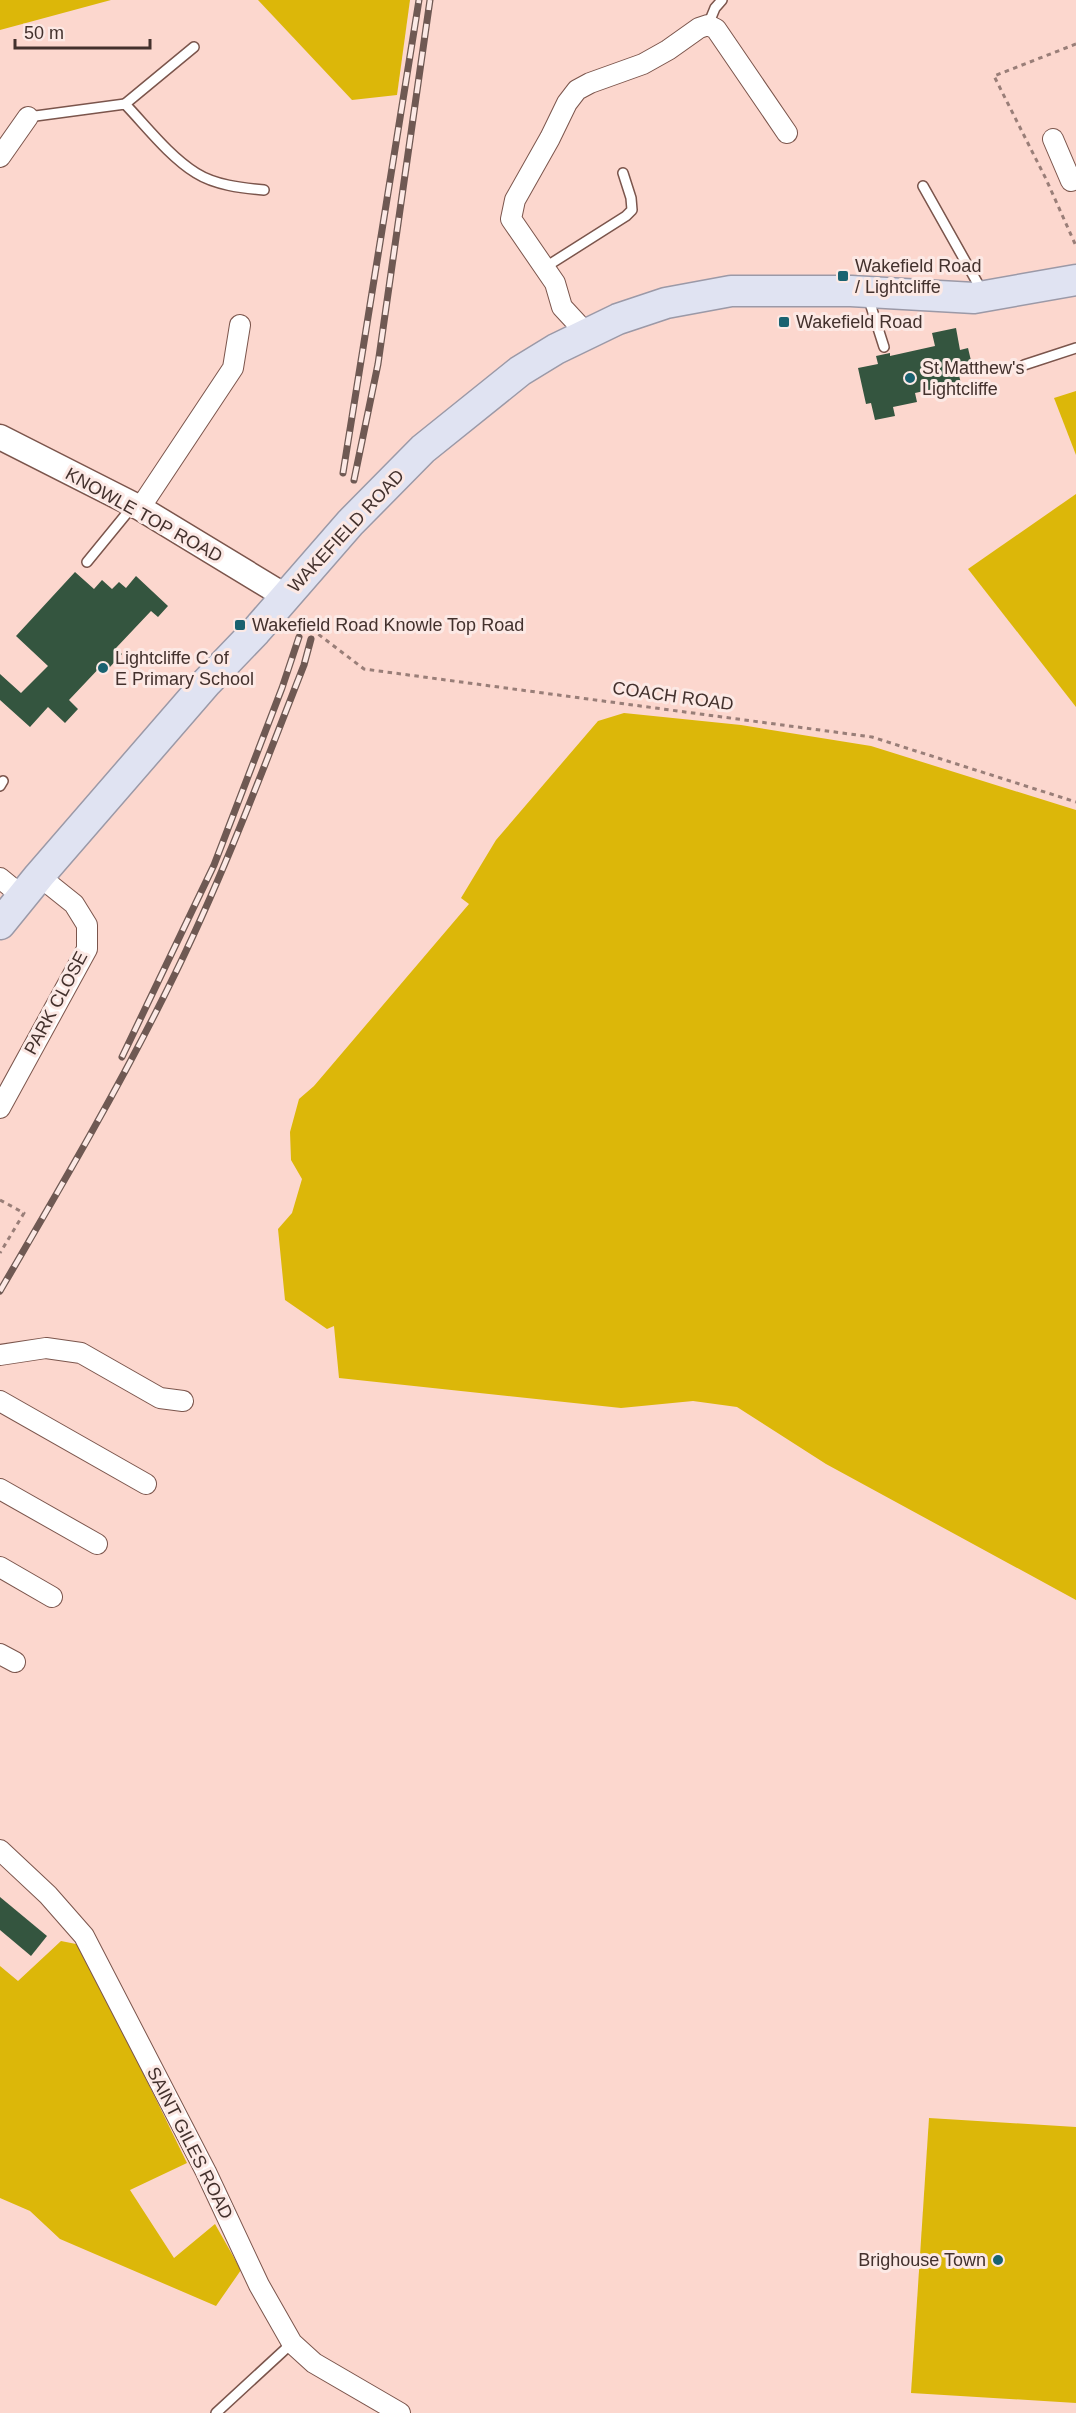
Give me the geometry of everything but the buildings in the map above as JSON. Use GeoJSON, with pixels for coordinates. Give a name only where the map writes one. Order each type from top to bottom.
{"type":"FeatureCollection","features":[{"type":"Feature","properties":{"kind":"main road","name":"WAKEFIELD ROAD"},"geometry":{"type":"LineString","coordinates":[[0,924],[20,884],[350,523],[423,448],[520,371],[556,349],[618,319],[666,303],[732,291],[867,292],[974,298],[1076,280]]}},
{"type":"Feature","properties":{"kind":"street"},"geometry":{"type":"LineString","coordinates":[[587,334],[562,307],[555,283],[511,219],[512,208],[567,102],[577,90],[590,82],[643,64],[699,28],[708,26],[716,29],[787,133]]}},
{"type":"Feature","properties":{"kind":"street"},"geometry":{"type":"LineString","coordinates":[[2,148],[28,117]]}},
{"type":"Feature","properties":{"kind":"street"},"geometry":{"type":"LineString","coordinates":[[1053,139],[1071,181],[1076,179]]}},
{"type":"Feature","properties":{"kind":"street"},"geometry":{"type":"LineString","coordinates":[[137,506],[233,368],[240,325]]}},
{"type":"Feature","properties":{"kind":"street","name":"KNOWLE TOP ROAD"},"geometry":{"type":"LineString","coordinates":[[0,437],[137,506],[281,600]]}},
{"type":"Feature","properties":{"kind":"street","name":"PARK CLOSE"},"geometry":{"type":"LineString","coordinates":[[0,1108],[87,949],[87,925],[74,904],[20,884]]}},
{"type":"Feature","properties":{"kind":"street"},"geometry":{"type":"LineString","coordinates":[[0,1355],[46,1348],[81,1353],[160,1398],[183,1401]]}},
{"type":"Feature","properties":{"kind":"street"},"geometry":{"type":"LineString","coordinates":[[0,1401],[146,1484]]}},
{"type":"Feature","properties":{"kind":"street"},"geometry":{"type":"LineString","coordinates":[[0,1489],[97,1544]]}},
{"type":"Feature","properties":{"kind":"street"},"geometry":{"type":"LineString","coordinates":[[0,1567],[52,1597]]}},
{"type":"Feature","properties":{"kind":"street","name":"SAINT GILES ROAD"},"geometry":{"type":"LineString","coordinates":[[0,1850],[48,1895],[84,1936],[206,2172],[259,2285],[292,2343],[314,2363],[400,2413]]}},
{"type":"Feature","properties":{"kind":"lane"},"geometry":{"type":"LineString","coordinates":[[708,26],[715,8],[722,0]]}},
{"type":"Feature","properties":{"kind":"lane"},"geometry":{"type":"LineString","coordinates":[[28,117],[125,104],[194,47]]}},
{"type":"Feature","properties":{"kind":"lane"},"geometry":{"type":"LineString","coordinates":[[125,104],[171,153],[196,174],[231,186],[264,190]]}},
{"type":"Feature","properties":{"kind":"lane"},"geometry":{"type":"LineString","coordinates":[[544,268],[632,210],[631,198],[623,173]]}},
{"type":"Feature","properties":{"kind":"lane"},"geometry":{"type":"LineString","coordinates":[[923,186],[984,296]]}},
{"type":"Feature","properties":{"kind":"lane"},"geometry":{"type":"LineString","coordinates":[[867,292],[884,347]]}},
{"type":"Feature","properties":{"kind":"lane"},"geometry":{"type":"LineString","coordinates":[[1024,365],[1076,348]]}},
{"type":"Feature","properties":{"kind":"lane"},"geometry":{"type":"LineString","coordinates":[[87,562],[137,506]]}},
{"type":"Feature","properties":{"kind":"lane"},"geometry":{"type":"LineString","coordinates":[[216,2413],[292,2343]]}},
{"type":"Feature","properties":{"kind":"path"},"geometry":{"type":"LineString","coordinates":[[1076,44],[994,76],[1047,179],[1076,246]]}},
{"type":"Feature","properties":{"kind":"path","name":"COACH ROAD"},"geometry":{"type":"LineString","coordinates":[[281,600],[364,669],[872,737],[1076,802]]}},
{"type":"Feature","properties":{"kind":"path"},"geometry":{"type":"LineString","coordinates":[[0,1200],[24,1213],[0,1253]]}},
{"type":"Feature","properties":{"kind":"shaded area"},"geometry":{"type":"Polygon","coordinates":[[[0,0],[111,0],[0,30],[0,0]]]}},
{"type":"Feature","properties":{"kind":"shaded area"},"geometry":{"type":"Polygon","coordinates":[[[258,0],[410,0],[397,95],[352,100],[258,0]]]}},
{"type":"Feature","properties":{"kind":"shaded area"},"geometry":{"type":"Polygon","coordinates":[[[1076,391],[1076,455],[1054,398],[1076,391]]]}},
{"type":"Feature","properties":{"kind":"shaded area"},"geometry":{"type":"Polygon","coordinates":[[[1076,494],[1076,707],[968,569],[1076,494]]]}},
{"type":"Feature","properties":{"kind":"shaded area"},"geometry":{"type":"Polygon","coordinates":[[[624,713],[741,725],[871,746],[1076,810],[1076,1600],[826,1464],[737,1407],[693,1401],[621,1408],[339,1378],[334,1326],[327,1329],[285,1300],[278,1229],[292,1213],[302,1179],[291,1160],[290,1132],[299,1099],[314,1086],[469,904],[461,898],[496,840],[598,721],[624,713]]]}},
{"type":"Feature","properties":{"kind":"shaded area"},"geometry":{"type":"Polygon","coordinates":[[[61,1941],[81,1945],[187,2163],[130,2190],[174,2258],[215,2224],[241,2270],[216,2306],[60,2239],[30,2211],[0,2198],[0,1966],[18,1981],[61,1941]]]}},
{"type":"Feature","properties":{"kind":"shaded area","name":"Brighouse Town"},"geometry":{"type":"Polygon","coordinates":[[[929,2118],[1076,2127],[1076,2403],[911,2393],[929,2118]]]}},
{"type":"Feature","properties":{"kind":"railway"},"geometry":{"type":"LineString","coordinates":[[343,473],[419,0]]}},
{"type":"Feature","properties":{"kind":"railway"},"geometry":{"type":"LineString","coordinates":[[354,480],[378,364],[430,0]]}},
{"type":"Feature","properties":{"kind":"railway"},"geometry":{"type":"LineString","coordinates":[[122,1057],[214,865],[282,688],[299,637]]}},
{"type":"Feature","properties":{"kind":"railway"},"geometry":{"type":"LineString","coordinates":[[0,1291],[110,1100],[190,943],[257,785],[304,665],[311,639]]}},
{"type":"Feature","properties":{"kind":"place","name":"Wakefield Road / Lightcliffe"},"geometry":{"type":"Point","coordinates":[843,276]}},
{"type":"Feature","properties":{"kind":"place","name":"Wakefield Road"},"geometry":{"type":"Point","coordinates":[784,322]}},
{"type":"Feature","properties":{"kind":"place","name":"St Matthew's Lightcliffe"},"geometry":{"type":"Point","coordinates":[910,378]}},
{"type":"Feature","properties":{"kind":"place","name":"Wakefield Road Knowle Top Road"},"geometry":{"type":"Point","coordinates":[240,625]}},
{"type":"Feature","properties":{"kind":"place","name":"Lightcliffe C of E Primary School"},"geometry":{"type":"Point","coordinates":[103,668]}},
{"type":"Feature","properties":{"kind":"place","name":"Brighouse Town"},"geometry":{"type":"Point","coordinates":[998,2260]}}]}
